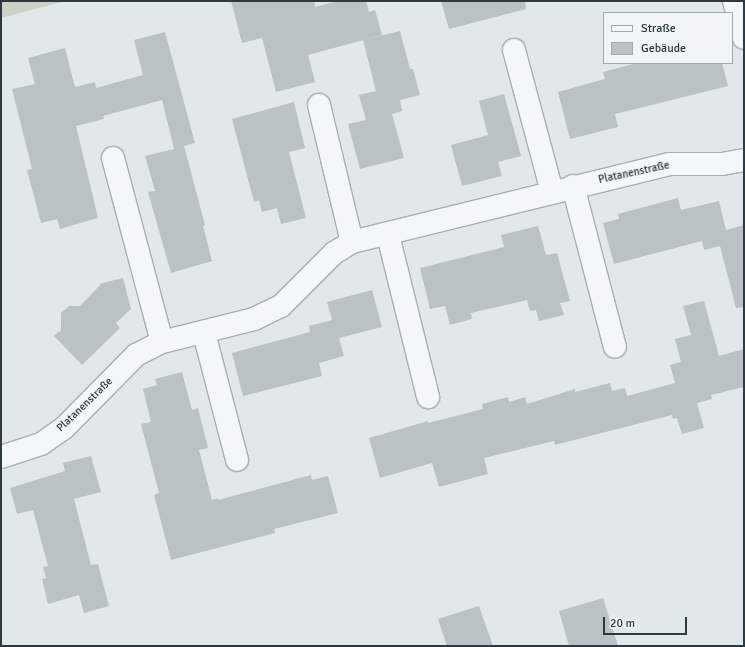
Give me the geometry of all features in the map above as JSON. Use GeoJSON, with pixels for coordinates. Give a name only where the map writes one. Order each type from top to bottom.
{"type":"FeatureCollection","features":[{"type":"Feature","properties":{"kind":"street"},"geometry":{"type":"LineString","coordinates":[[734,1],[744,38]]}},
{"type":"Feature","properties":{"kind":"street"},"geometry":{"type":"LineString","coordinates":[[514,50],[552,192]]}},
{"type":"Feature","properties":{"kind":"street"},"geometry":{"type":"LineString","coordinates":[[318,105],[352,242]]}},
{"type":"Feature","properties":{"kind":"street"},"geometry":{"type":"LineString","coordinates":[[113,158],[162,342]]}},
{"type":"Feature","properties":{"kind":"street","name":"Platanenstraße"},"geometry":{"type":"LineString","coordinates":[[1,457],[41,444],[64,428],[136,355],[162,342],[204,333],[254,319],[281,306],[334,252],[352,242],[388,235],[573,186],[669,164],[722,164],[744,160]]}},
{"type":"Feature","properties":{"kind":"street"},"geometry":{"type":"LineString","coordinates":[[573,186],[615,347]]}},
{"type":"Feature","properties":{"kind":"street"},"geometry":{"type":"LineString","coordinates":[[388,235],[428,397]]}},
{"type":"Feature","properties":{"kind":"street"},"geometry":{"type":"LineString","coordinates":[[204,333],[237,460]]}},
{"type":"Feature","properties":{"kind":"shaded area"},"geometry":{"type":"Polygon","coordinates":[[[1,1],[65,1],[1,18],[1,1]]]}},
{"type":"Feature","properties":{"kind":"building"},"geometry":{"type":"Polygon","coordinates":[[[231,1],[314,1],[315,7],[338,1],[366,1],[369,12],[375,10],[382,35],[308,55],[315,82],[276,92],[262,38],[242,43],[231,1]]]}},
{"type":"Feature","properties":{"kind":"building"},"geometry":{"type":"Polygon","coordinates":[[[441,1],[525,1],[526,9],[449,29],[441,1]]]}},
{"type":"Feature","properties":{"kind":"building"},"geometry":{"type":"Polygon","coordinates":[[[400,31],[410,69],[413,69],[420,95],[400,100],[402,111],[392,114],[404,158],[360,169],[348,124],[366,120],[359,95],[376,91],[363,40],[400,31]]]}},
{"type":"Feature","properties":{"kind":"building"},"geometry":{"type":"Polygon","coordinates":[[[165,32],[195,143],[184,146],[205,225],[203,226],[212,261],[171,273],[148,192],[155,191],[145,156],[174,149],[162,100],[103,116],[104,119],[76,126],[98,218],[60,229],[57,219],[41,223],[27,170],[32,169],[12,89],[35,84],[28,58],[65,48],[75,87],[95,82],[96,88],[143,75],[134,40],[165,32]]]}},
{"type":"Feature","properties":{"kind":"building"},"geometry":{"type":"Polygon","coordinates":[[[633,64],[722,64],[728,86],[615,114],[618,127],[570,139],[558,92],[605,79],[603,72],[633,64]]]}},
{"type":"Feature","properties":{"kind":"building"},"geometry":{"type":"Polygon","coordinates":[[[504,94],[521,156],[498,162],[502,176],[462,186],[451,145],[488,135],[479,101],[504,94]]]}},
{"type":"Feature","properties":{"kind":"building"},"geometry":{"type":"Polygon","coordinates":[[[294,102],[305,148],[289,152],[306,218],[281,224],[277,208],[262,212],[259,200],[254,202],[232,119],[294,102]]]}},
{"type":"Feature","properties":{"kind":"building"},"geometry":{"type":"Polygon","coordinates":[[[678,198],[681,210],[719,201],[726,230],[744,225],[744,307],[736,308],[720,246],[704,250],[702,241],[614,264],[603,223],[619,219],[618,214],[678,198]]]}},
{"type":"Feature","properties":{"kind":"building"},"geometry":{"type":"Polygon","coordinates":[[[538,226],[546,255],[557,253],[570,301],[560,303],[564,315],[539,321],[536,310],[530,311],[527,300],[471,313],[472,319],[450,325],[445,306],[430,309],[420,268],[504,247],[501,235],[538,226]]]}},
{"type":"Feature","properties":{"kind":"building"},"geometry":{"type":"Polygon","coordinates":[[[123,278],[131,309],[116,323],[120,328],[82,365],[54,336],[61,330],[61,313],[69,306],[80,306],[102,283],[123,278]]]}},
{"type":"Feature","properties":{"kind":"building"},"geometry":{"type":"Polygon","coordinates":[[[372,290],[382,327],[339,338],[344,356],[319,363],[322,376],[243,396],[232,353],[310,332],[309,326],[332,320],[327,302],[372,290]]]}},
{"type":"Feature","properties":{"kind":"building"},"geometry":{"type":"Polygon","coordinates":[[[704,301],[719,356],[744,349],[744,387],[711,395],[712,399],[697,403],[704,428],[682,434],[677,418],[673,419],[672,415],[555,445],[554,441],[484,458],[488,474],[439,487],[432,463],[380,478],[369,438],[428,421],[428,423],[483,409],[482,404],[508,397],[509,402],[525,397],[527,404],[575,389],[575,392],[610,383],[612,391],[625,388],[627,396],[675,383],[670,365],[681,362],[675,339],[691,335],[683,306],[704,301]]]}},
{"type":"Feature","properties":{"kind":"building"},"geometry":{"type":"Polygon","coordinates":[[[182,372],[192,410],[198,408],[208,448],[199,450],[212,500],[218,498],[218,500],[311,475],[312,480],[328,476],[338,513],[274,529],[275,533],[171,560],[154,495],[159,493],[141,424],[151,422],[143,389],[157,385],[155,379],[182,372]]]}},
{"type":"Feature","properties":{"kind":"building"},"geometry":{"type":"Polygon","coordinates":[[[91,456],[101,492],[74,499],[91,565],[98,564],[109,606],[84,613],[79,595],[48,604],[42,579],[46,578],[43,567],[48,566],[33,510],[17,514],[10,488],[65,471],[63,463],[91,456]]]}},
{"type":"Feature","properties":{"kind":"building"},"geometry":{"type":"Polygon","coordinates":[[[603,598],[618,646],[569,646],[559,611],[603,598]]]}},
{"type":"Feature","properties":{"kind":"building"},"geometry":{"type":"Polygon","coordinates":[[[479,606],[493,646],[447,646],[438,619],[479,606]]]}}]}
